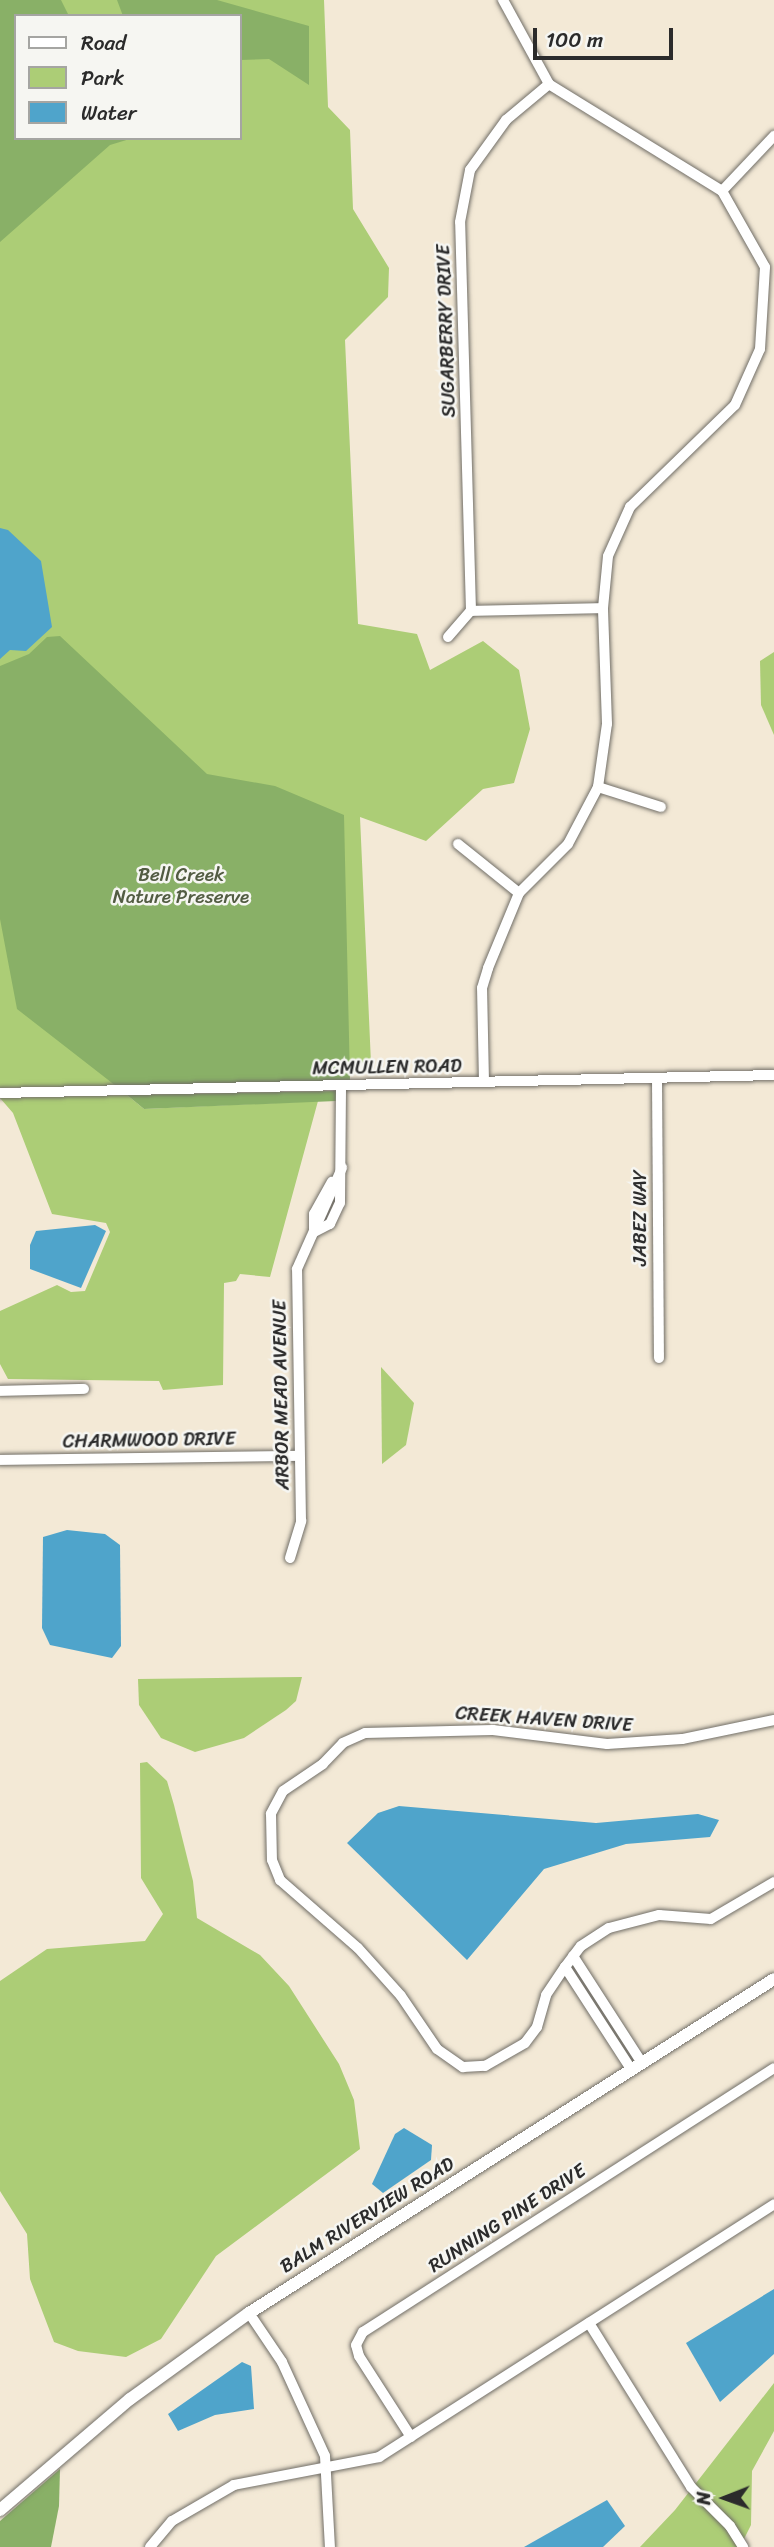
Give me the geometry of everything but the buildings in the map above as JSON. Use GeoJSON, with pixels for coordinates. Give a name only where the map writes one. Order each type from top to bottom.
{"type":"FeatureCollection","features":[{"type":"Feature","properties":{"kind":"main road","name":"BALM RIVERVIEW ROAD"},"geometry":{"type":"LineString","coordinates":[[0,2509],[130,2399],[249,2313],[774,1979]]}},
{"type":"Feature","properties":{"kind":"street"},"geometry":{"type":"LineString","coordinates":[[484,1083],[482,988],[519,893],[568,844],[598,787],[607,724],[603,608],[608,556],[631,507],[735,405],[760,349],[765,267],[722,191],[549,84],[503,0]]}},
{"type":"Feature","properties":{"kind":"street","name":"SUGARBERRY DRIVE"},"geometry":{"type":"LineString","coordinates":[[471,611],[460,222],[470,170],[506,120],[549,84]]}},
{"type":"Feature","properties":{"kind":"street"},"geometry":{"type":"LineString","coordinates":[[722,191],[774,136]]}},
{"type":"Feature","properties":{"kind":"street"},"geometry":{"type":"LineString","coordinates":[[448,637],[471,611],[603,608]]}},
{"type":"Feature","properties":{"kind":"street"},"geometry":{"type":"LineString","coordinates":[[598,787],[661,807]]}},
{"type":"Feature","properties":{"kind":"street"},"geometry":{"type":"LineString","coordinates":[[458,844],[519,893]]}},
{"type":"Feature","properties":{"kind":"street","name":"MCMULLEN ROAD"},"geometry":{"type":"LineString","coordinates":[[0,1093],[774,1075]]}},
{"type":"Feature","properties":{"kind":"street","name":"JABEZ WAY"},"geometry":{"type":"LineString","coordinates":[[657,1079],[659,1358]]}},
{"type":"Feature","properties":{"kind":"street","name":"ARBOR MEAD AVENUE"},"geometry":{"type":"LineString","coordinates":[[314,1232],[336,1217],[342,1168],[341,1086]]}},
{"type":"Feature","properties":{"kind":"street","name":"ARBOR MEAD AVENUE"},"geometry":{"type":"LineString","coordinates":[[290,1558],[301,1521],[296,1280],[314,1232],[320,1199],[342,1168]]}},
{"type":"Feature","properties":{"kind":"street"},"geometry":{"type":"LineString","coordinates":[[0,1391],[84,1389]]}},
{"type":"Feature","properties":{"kind":"street","name":"CHARMWOOD DRIVE"},"geometry":{"type":"LineString","coordinates":[[0,1460],[299,1456]]}},
{"type":"Feature","properties":{"kind":"street","name":"CREEK HAVEN DRIVE"},"geometry":{"type":"LineString","coordinates":[[774,1720],[682,1739],[607,1744],[493,1730],[365,1734],[343,1743],[277,1799],[271,1814],[272,1860],[280,1880],[358,1948],[452,2063],[485,2066],[525,2043],[537,2027],[545,1996],[573,1956],[593,1937],[622,1922],[659,1914],[711,1919],[774,1882]]}},
{"type":"Feature","properties":{"kind":"street"},"geometry":{"type":"LineString","coordinates":[[573,1956],[636,2066]]}},
{"type":"Feature","properties":{"kind":"street"},"geometry":{"type":"LineString","coordinates":[[565,1967],[636,2066]]}},
{"type":"Feature","properties":{"kind":"street","name":"RUNNING PINE DRIVE"},"geometry":{"type":"LineString","coordinates":[[411,2437],[359,2356],[356,2345],[363,2332],[774,2068]]}},
{"type":"Feature","properties":{"kind":"street"},"geometry":{"type":"LineString","coordinates":[[150,2547],[172,2522],[223,2490],[260,2478],[379,2457],[774,2204]]}},
{"type":"Feature","properties":{"kind":"street"},"geometry":{"type":"LineString","coordinates":[[249,2313],[308,2411],[327,2468],[330,2547]]}},
{"type":"Feature","properties":{"kind":"street"},"geometry":{"type":"LineString","coordinates":[[589,2323],[691,2487],[730,2526],[743,2547]]}},
{"type":"Feature","properties":{"kind":"green space","name":"Bell Creek Nature Preserve"},"geometry":{"type":"Polygon","coordinates":[[[0,0],[324,0],[328,107],[350,130],[353,209],[389,268],[388,297],[345,340],[358,624],[417,634],[430,670],[483,641],[519,670],[530,729],[514,783],[483,789],[426,841],[360,817],[371,1063],[101,1071],[116,1086],[0,1088],[0,0]]]}},
{"type":"Feature","properties":{"kind":"green space"},"geometry":{"type":"Polygon","coordinates":[[[0,0],[61,0],[68,14],[14,14],[14,140],[126,140],[110,145],[0,242],[0,0]]]}},
{"type":"Feature","properties":{"kind":"green space"},"geometry":{"type":"Polygon","coordinates":[[[117,0],[217,0],[309,26],[309,85],[269,59],[242,60],[242,14],[122,14],[117,0]]]}},
{"type":"Feature","properties":{"kind":"green space"},"geometry":{"type":"Polygon","coordinates":[[[60,636],[207,774],[275,786],[344,815],[350,1081],[116,1086],[17,1009],[0,919],[0,666],[29,654],[47,637],[60,636]]]}},
{"type":"Feature","properties":{"kind":"green space"},"geometry":{"type":"Polygon","coordinates":[[[774,652],[774,735],[761,705],[760,661],[774,652]]]}},
{"type":"Feature","properties":{"kind":"green space"},"geometry":{"type":"Polygon","coordinates":[[[336,1091],[336,1101],[144,1109],[127,1095],[336,1091]]]}},
{"type":"Feature","properties":{"kind":"green space"},"geometry":{"type":"Polygon","coordinates":[[[127,1095],[144,1109],[318,1101],[270,1277],[240,1274],[236,1281],[224,1283],[223,1385],[163,1390],[159,1381],[8,1379],[0,1364],[0,1311],[57,1285],[71,1292],[85,1291],[110,1232],[106,1223],[52,1214],[13,1113],[0,1098],[127,1095]]]}},
{"type":"Feature","properties":{"kind":"green space"},"geometry":{"type":"Polygon","coordinates":[[[381,1367],[414,1403],[406,1445],[382,1464],[381,1367]]]}},
{"type":"Feature","properties":{"kind":"green space"},"geometry":{"type":"Polygon","coordinates":[[[302,1677],[296,1701],[286,1710],[244,1738],[195,1752],[161,1738],[139,1705],[138,1679],[302,1677]]]}},
{"type":"Feature","properties":{"kind":"green space"},"geometry":{"type":"Polygon","coordinates":[[[147,1762],[167,1781],[193,1881],[197,1918],[260,1955],[289,1986],[339,2064],[354,2100],[360,2149],[216,2256],[161,2339],[126,2357],[78,2351],[54,2342],[30,2279],[27,2234],[0,2191],[0,1981],[47,1949],[145,1941],[163,1914],[141,1878],[140,1763],[147,1762]]]}},
{"type":"Feature","properties":{"kind":"green space"},"geometry":{"type":"Polygon","coordinates":[[[774,2383],[774,2431],[752,2471],[751,2525],[740,2547],[640,2547],[675,2510],[774,2383]]]}},
{"type":"Feature","properties":{"kind":"green space"},"geometry":{"type":"Polygon","coordinates":[[[60,2469],[59,2506],[51,2547],[0,2547],[0,2521],[60,2469]]]}},
{"type":"Feature","properties":{"kind":"water"},"geometry":{"type":"Polygon","coordinates":[[[0,528],[8,530],[41,561],[52,627],[26,651],[10,650],[0,659],[0,528]]]}},
{"type":"Feature","properties":{"kind":"water"},"geometry":{"type":"Polygon","coordinates":[[[95,1225],[106,1231],[81,1288],[30,1269],[30,1245],[36,1231],[95,1225]]]}},
{"type":"Feature","properties":{"kind":"water"},"geometry":{"type":"Polygon","coordinates":[[[67,1530],[105,1534],[120,1545],[121,1646],[112,1658],[50,1645],[42,1628],[43,1537],[67,1530]]]}},
{"type":"Feature","properties":{"kind":"water"},"geometry":{"type":"Polygon","coordinates":[[[399,1806],[596,1823],[698,1814],[719,1820],[710,1837],[626,1844],[544,1869],[467,1960],[347,1843],[378,1813],[399,1806]]]}},
{"type":"Feature","properties":{"kind":"water"},"geometry":{"type":"Polygon","coordinates":[[[404,2128],[432,2145],[431,2160],[383,2193],[372,2184],[395,2134],[404,2128]]]}},
{"type":"Feature","properties":{"kind":"water"},"geometry":{"type":"Polygon","coordinates":[[[774,2289],[774,2354],[720,2402],[686,2343],[774,2289]]]}},
{"type":"Feature","properties":{"kind":"water"},"geometry":{"type":"Polygon","coordinates":[[[242,2362],[251,2366],[254,2409],[215,2415],[178,2431],[168,2414],[242,2362]]]}},
{"type":"Feature","properties":{"kind":"water"},"geometry":{"type":"Polygon","coordinates":[[[607,2500],[625,2526],[603,2547],[524,2547],[607,2500]]]}}]}
